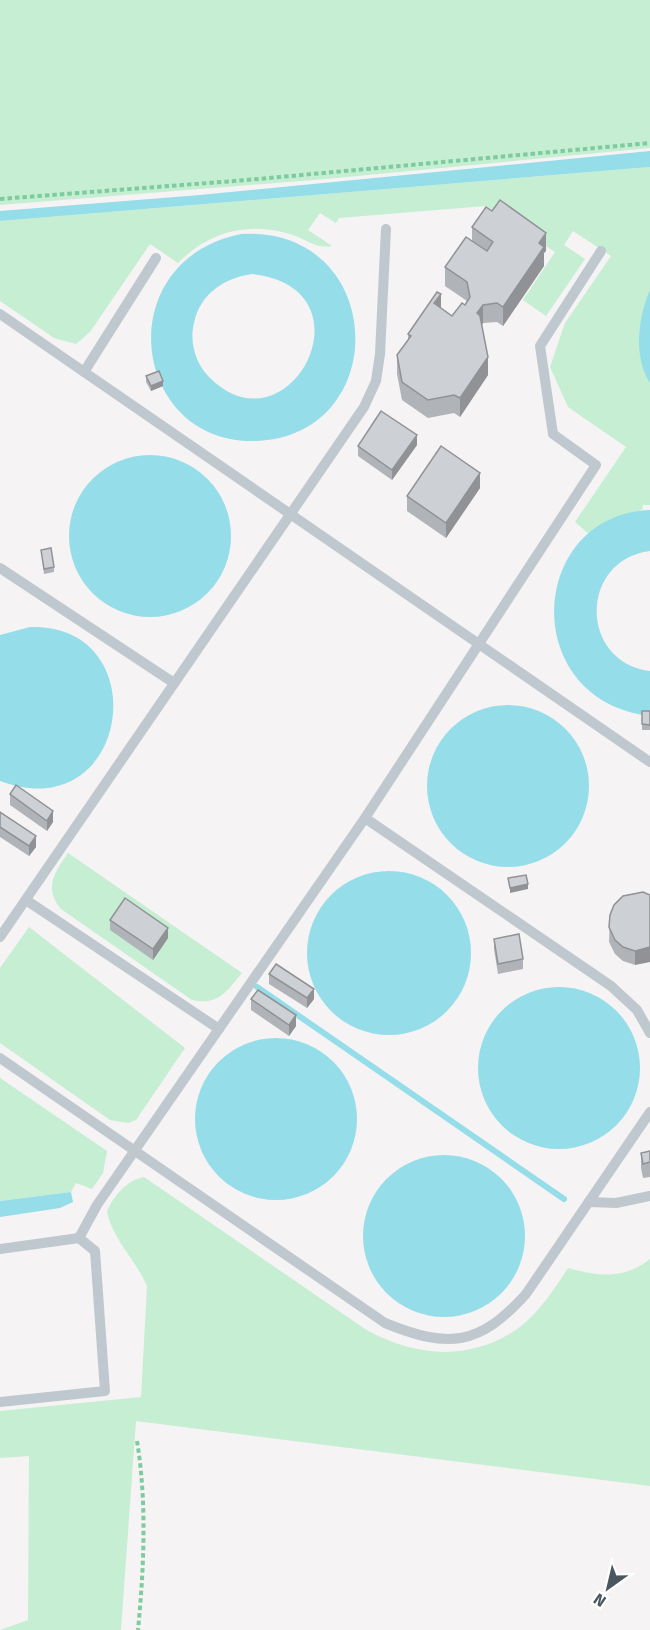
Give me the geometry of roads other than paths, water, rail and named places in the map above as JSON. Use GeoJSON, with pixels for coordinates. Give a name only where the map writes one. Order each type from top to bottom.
{"type":"FeatureCollection","features":[{"type":"Feature","properties":{"kind":"lane"},"geometry":{"type":"LineString","coordinates":[[0,937],[364,406],[376,381],[380,354],[386,229]]}},
{"type":"Feature","properties":{"kind":"lane"},"geometry":{"type":"LineString","coordinates":[[80,1238],[97,1205],[365,818],[596,465],[553,434],[540,346],[601,251]]}},
{"type":"Feature","properties":{"kind":"lane"},"geometry":{"type":"LineString","coordinates":[[84,372],[156,258]]}},
{"type":"Feature","properties":{"kind":"lane"},"geometry":{"type":"LineString","coordinates":[[0,314],[650,762]]}},
{"type":"Feature","properties":{"kind":"lane"},"geometry":{"type":"LineString","coordinates":[[0,568],[174,683]]}},
{"type":"Feature","properties":{"kind":"lane"},"geometry":{"type":"LineString","coordinates":[[365,818],[611,986],[637,1010],[650,1033]]}},
{"type":"Feature","properties":{"kind":"lane"},"geometry":{"type":"LineString","coordinates":[[26,900],[219,1029]]}},
{"type":"Feature","properties":{"kind":"lane"},"geometry":{"type":"LineString","coordinates":[[0,1058],[385,1323],[432,1340],[477,1336],[503,1319],[526,1294],[650,1112]]}},
{"type":"Feature","properties":{"kind":"lane"},"geometry":{"type":"LineString","coordinates":[[589,1202],[616,1203],[650,1196]]}},
{"type":"Feature","properties":{"kind":"lane"},"geometry":{"type":"LineString","coordinates":[[0,1249],[80,1238],[95,1251],[105,1391],[0,1402]]}},
{"type":"Feature","properties":{"kind":"water"},"geometry":{"type":"Polygon","coordinates":[[[650,151],[650,167],[0,221],[0,211],[200,195],[650,151]]]}},
{"type":"Feature","properties":{"kind":"water"},"geometry":{"type":"Polygon","coordinates":[[[241,234],[290,240],[325,262],[347,295],[355,333],[350,372],[332,406],[300,431],[255,441],[213,434],[182,414],[161,384],[152,349],[154,312],[170,278],[198,251],[241,234]],[[252,274],[232,279],[208,296],[197,313],[192,338],[197,360],[210,378],[240,396],[267,397],[291,383],[308,360],[314,334],[309,307],[289,286],[252,274]]]}},
{"type":"Feature","properties":{"kind":"water"},"geometry":{"type":"Polygon","coordinates":[[[650,290],[650,383],[641,361],[639,337],[640,324],[650,290]]]}},
{"type":"Feature","properties":{"kind":"water"},"geometry":{"type":"Polygon","coordinates":[[[150,455],[181,462],[195,469],[207,479],[217,491],[224,505],[231,536],[224,567],[217,581],[207,593],[195,603],[181,610],[150,617],[119,610],[105,603],[93,593],[83,581],[76,567],[69,536],[76,505],[83,491],[93,479],[105,469],[119,462],[150,455]]]}},
{"type":"Feature","properties":{"kind":"water"},"geometry":{"type":"Polygon","coordinates":[[[650,510],[650,551],[627,558],[610,572],[600,591],[597,611],[600,631],[610,650],[627,664],[650,671],[650,716],[607,703],[577,678],[560,645],[554,609],[561,573],[580,542],[609,520],[650,510]]]}},
{"type":"Feature","properties":{"kind":"water"},"geometry":{"type":"Polygon","coordinates":[[[30,627],[71,634],[98,656],[111,687],[112,721],[101,753],[78,777],[44,788],[0,781],[0,635],[30,627]]]}},
{"type":"Feature","properties":{"kind":"water"},"geometry":{"type":"Polygon","coordinates":[[[508,705],[539,711],[565,729],[583,755],[589,786],[583,817],[565,843],[539,861],[508,867],[477,861],[451,843],[433,817],[427,786],[433,755],[451,729],[477,711],[508,705]]]}},
{"type":"Feature","properties":{"kind":"water"},"geometry":{"type":"Polygon","coordinates":[[[389,871],[420,877],[447,895],[465,922],[471,953],[465,984],[447,1011],[420,1029],[389,1035],[358,1029],[331,1011],[313,984],[307,953],[313,922],[331,895],[358,877],[389,871]]]}},
{"type":"Feature","properties":{"kind":"water"},"geometry":{"type":"Polygon","coordinates":[[[559,987],[590,993],[616,1011],[634,1037],[640,1068],[634,1099],[616,1125],[590,1143],[559,1149],[528,1143],[502,1125],[484,1099],[478,1068],[484,1037],[502,1011],[528,993],[559,987]]]}},
{"type":"Feature","properties":{"kind":"water"},"geometry":{"type":"Polygon","coordinates":[[[276,1038],[292,1039],[307,1044],[334,1061],[351,1088],[356,1103],[356,1135],[351,1150],[334,1177],[307,1194],[292,1199],[276,1200],[260,1199],[245,1194],[218,1177],[201,1150],[196,1135],[195,1119],[196,1103],[201,1088],[218,1061],[245,1044],[260,1039],[276,1038]]]}},
{"type":"Feature","properties":{"kind":"water"},"geometry":{"type":"Polygon","coordinates":[[[444,1155],[475,1161],[501,1179],[519,1205],[525,1236],[519,1267],[501,1293],[475,1311],[444,1317],[413,1311],[387,1293],[369,1267],[363,1236],[369,1205],[387,1179],[413,1161],[444,1155]]]}},
{"type":"Feature","properties":{"kind":"water"},"geometry":{"type":"Polygon","coordinates":[[[71,1192],[73,1202],[60,1208],[0,1217],[0,1201],[71,1192]]]}},
{"type":"Feature","properties":{"kind":"waterway"},"geometry":{"type":"LineString","coordinates":[[257,987],[564,1199]]}}]}
